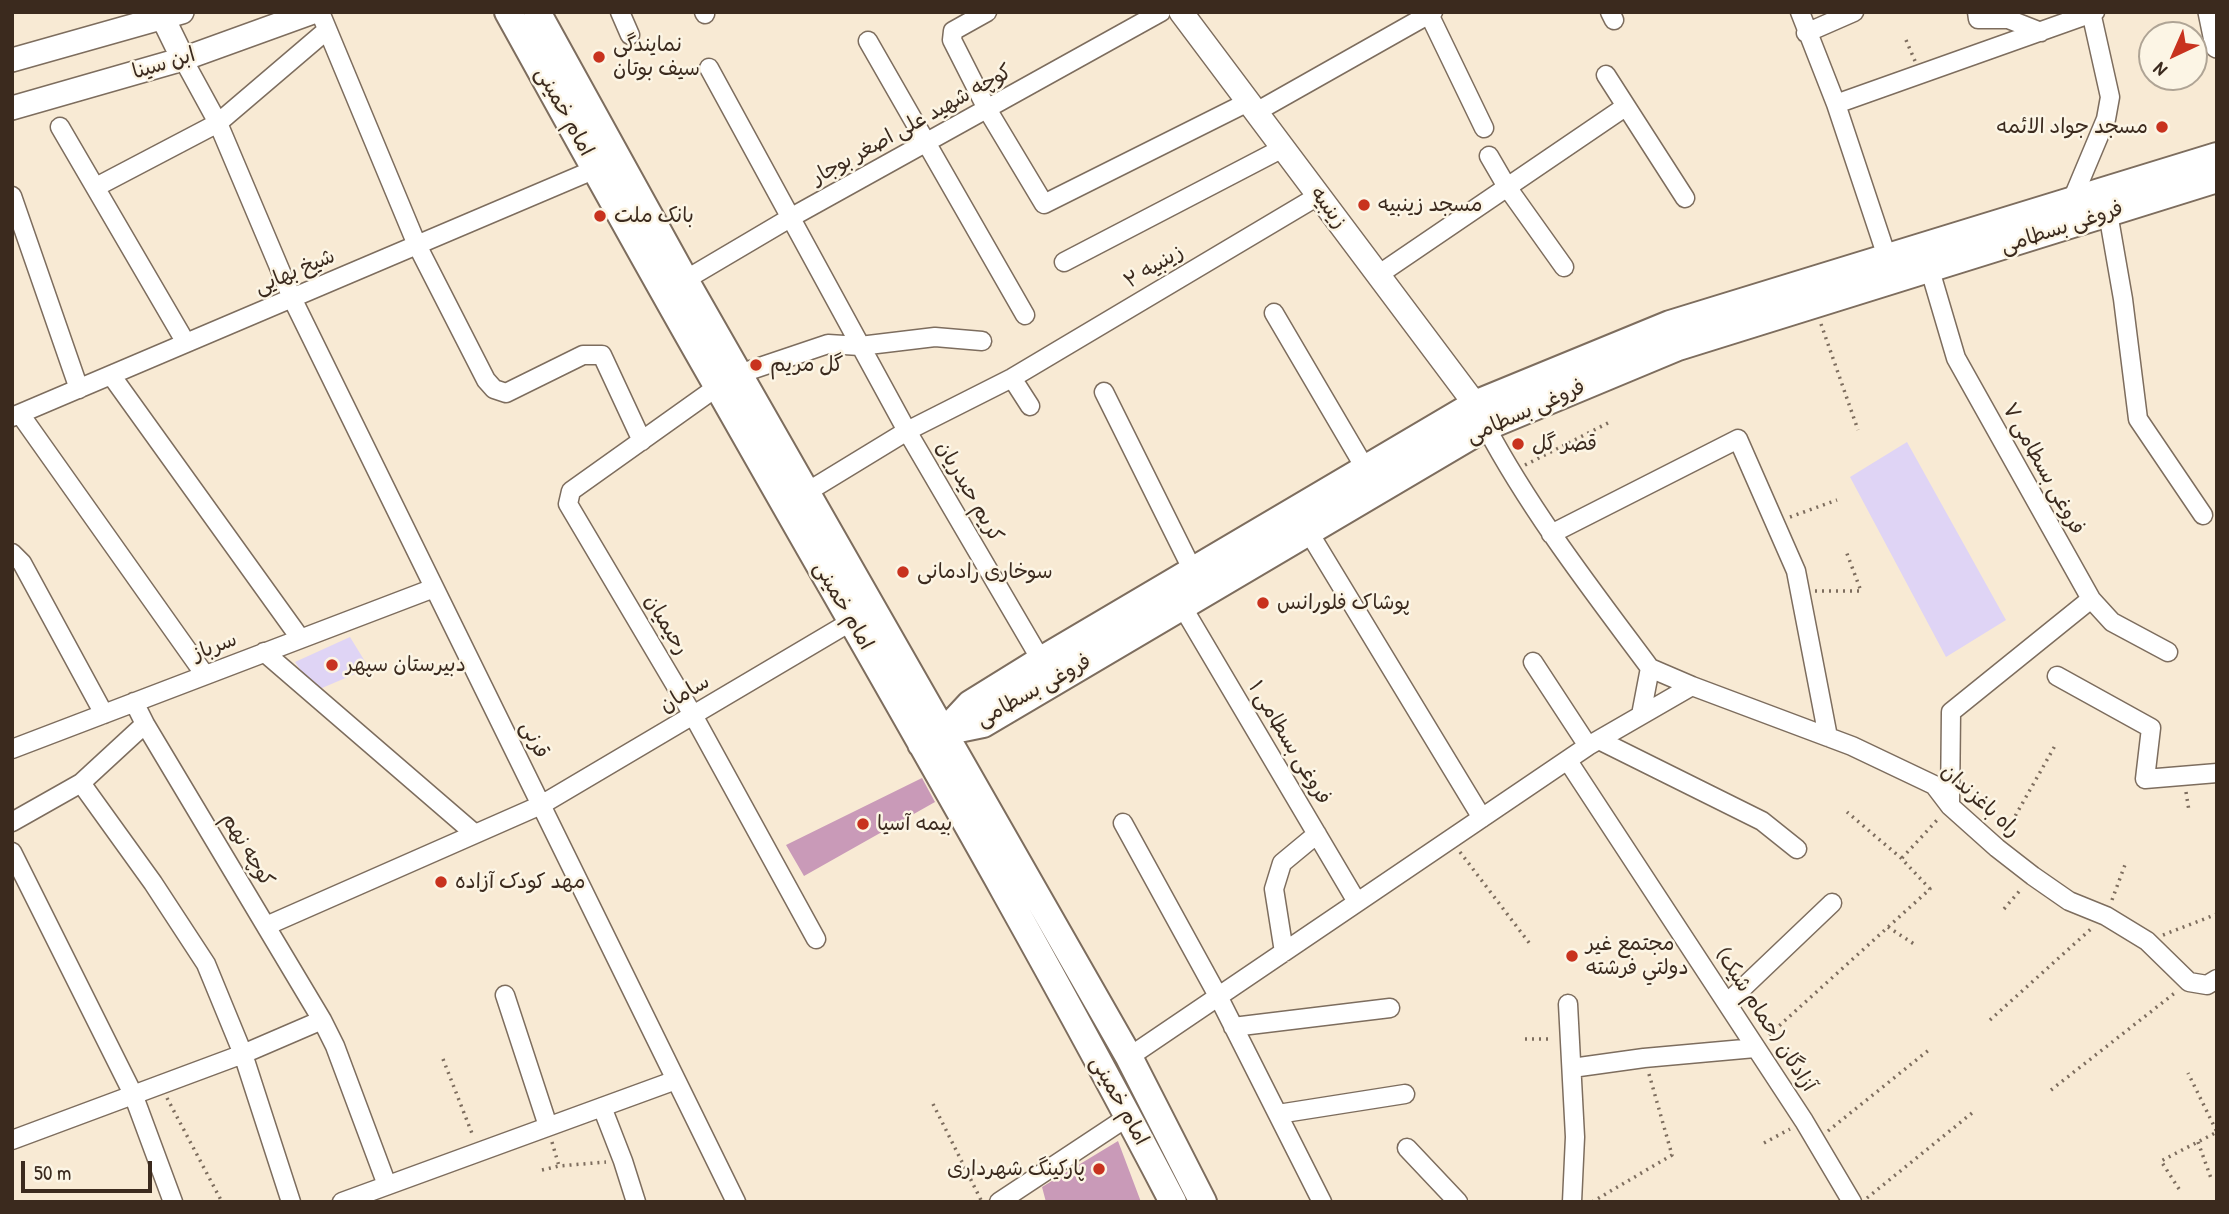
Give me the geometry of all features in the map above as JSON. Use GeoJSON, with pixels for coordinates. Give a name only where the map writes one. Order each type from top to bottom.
{"type":"FeatureCollection","features":[{"type":"Feature","properties":{"kind":"main road","name":"امام خمینی"},"geometry":{"type":"LineString","coordinates":[[508,12],[685,280],[728,380],[807,492],[1129,1057],[1203,1202]]}},
{"type":"Feature","properties":{"kind":"main road","name":"امام خمینی"},"geometry":{"type":"LineString","coordinates":[[537,12],[607,164],[728,380],[852,621],[1129,1116],[1173,1202]]}},
{"type":"Feature","properties":{"kind":"main road","name":"فروغی بسطامی"},"geometry":{"type":"LineString","coordinates":[[944,732],[970,704],[1365,468],[1670,324],[2217,156]]}},
{"type":"Feature","properties":{"kind":"main road","name":"فروغی بسطامی"},"geometry":{"type":"LineString","coordinates":[[944,732],[983,724],[1308,531],[1480,415],[1678,347],[2217,179]]}},
{"type":"Feature","properties":{"kind":"main road"},"geometry":{"type":"LineString","coordinates":[[921,744],[944,732]]}},
{"type":"Feature","properties":{"kind":"street"},"geometry":{"type":"LineString","coordinates":[[320,12],[320,21],[417,245],[486,380],[494,390],[506,393],[583,355],[602,355],[642,441]]}},
{"type":"Feature","properties":{"kind":"street"},"geometry":{"type":"LineString","coordinates":[[620,12],[630,35]]}},
{"type":"Feature","properties":{"kind":"street"},"geometry":{"type":"LineString","coordinates":[[987,12],[953,31],[952,40],[987,109],[1044,204],[1252,107],[1430,13],[1484,128]]}},
{"type":"Feature","properties":{"kind":"street","name":"کوچه شهید علی اصغر بوجار"},"geometry":{"type":"LineString","coordinates":[[685,280],[790,218],[1161,12]]}},
{"type":"Feature","properties":{"kind":"street","name":"زینبیه"},"geometry":{"type":"LineString","coordinates":[[1181,12],[1480,415]]}},
{"type":"Feature","properties":{"kind":"street"},"geometry":{"type":"LineString","coordinates":[[1800,12],[1836,104],[1887,257]]}},
{"type":"Feature","properties":{"kind":"street"},"geometry":{"type":"LineString","coordinates":[[1806,33],[1854,12]]}},
{"type":"Feature","properties":{"kind":"street"},"geometry":{"type":"LineString","coordinates":[[1977,12],[1978,19],[2008,19],[2041,32]]}},
{"type":"Feature","properties":{"kind":"street"},"geometry":{"type":"LineString","coordinates":[[2210,12],[2217,46]]}},
{"type":"Feature","properties":{"kind":"street"},"geometry":{"type":"LineString","coordinates":[[1836,104],[2092,13],[2110,97],[2106,120],[2072,200]]}},
{"type":"Feature","properties":{"kind":"street"},"geometry":{"type":"LineString","coordinates":[[12,60],[168,14],[183,59]]}},
{"type":"Feature","properties":{"kind":"street"},"geometry":{"type":"LineString","coordinates":[[96,187],[218,123],[320,21]]}},
{"type":"Feature","properties":{"kind":"street","name":"ابن سینا"},"geometry":{"type":"LineString","coordinates":[[12,108],[320,21]]}},
{"type":"Feature","properties":{"kind":"street"},"geometry":{"type":"LineString","coordinates":[[868,41],[1026,316]]}},
{"type":"Feature","properties":{"kind":"street","name":"قرنی"},"geometry":{"type":"LineString","coordinates":[[183,59],[218,123],[292,298],[736,1202]]}},
{"type":"Feature","properties":{"kind":"street","name":"کریم حیدریان"},"geometry":{"type":"LineString","coordinates":[[709,68],[907,430],[1041,660]]}},
{"type":"Feature","properties":{"kind":"street"},"geometry":{"type":"LineString","coordinates":[[1606,75],[1685,198]]}},
{"type":"Feature","properties":{"kind":"street"},"geometry":{"type":"LineString","coordinates":[[1378,275],[1625,107]]}},
{"type":"Feature","properties":{"kind":"street"},"geometry":{"type":"LineString","coordinates":[[60,127],[186,343]]}},
{"type":"Feature","properties":{"kind":"street"},"geometry":{"type":"LineString","coordinates":[[1064,262],[1283,148]]}},
{"type":"Feature","properties":{"kind":"street"},"geometry":{"type":"LineString","coordinates":[[1489,156],[1507,187],[1564,267]]}},
{"type":"Feature","properties":{"kind":"street","name":"شیخ بهایی"},"geometry":{"type":"LineString","coordinates":[[16,415],[607,164]]}},
{"type":"Feature","properties":{"kind":"street"},"geometry":{"type":"LineString","coordinates":[[12,196],[79,389]]}},
{"type":"Feature","properties":{"kind":"street","name":"زینبیه ۲"},"geometry":{"type":"LineString","coordinates":[[807,492],[907,430],[1012,378],[1318,196]]}},
{"type":"Feature","properties":{"kind":"street"},"geometry":{"type":"LineString","coordinates":[[2108,213],[2125,313],[2138,419],[2203,515]]}},
{"type":"Feature","properties":{"kind":"street","name":"فروغی بسطامی ۷"},"geometry":{"type":"LineString","coordinates":[[1930,270],[1956,358],[2091,599],[2112,622],[2168,652]]}},
{"type":"Feature","properties":{"kind":"street"},"geometry":{"type":"LineString","coordinates":[[1274,313],[1365,468]]}},
{"type":"Feature","properties":{"kind":"street","name":"رحیمیان"},"geometry":{"type":"LineString","coordinates":[[816,939],[693,715],[568,505],[571,491],[728,380],[828,344],[860,346],[935,337],[982,341]]}},
{"type":"Feature","properties":{"kind":"street"},"geometry":{"type":"LineString","coordinates":[[111,375],[300,638]]}},
{"type":"Feature","properties":{"kind":"street"},"geometry":{"type":"LineString","coordinates":[[1012,378],[1030,406]]}},
{"type":"Feature","properties":{"kind":"street"},"geometry":{"type":"LineString","coordinates":[[1104,392],[1193,571]]}},
{"type":"Feature","properties":{"kind":"street"},"geometry":{"type":"LineString","coordinates":[[16,415],[205,675]]}},
{"type":"Feature","properties":{"kind":"street"},"geometry":{"type":"LineString","coordinates":[[1480,415],[1511,472],[1551,534],[1650,668],[1641,715]]}},
{"type":"Feature","properties":{"kind":"street"},"geometry":{"type":"LineString","coordinates":[[1551,534],[1738,439],[1796,571],[1828,737]]}},
{"type":"Feature","properties":{"kind":"street"},"geometry":{"type":"LineString","coordinates":[[1308,531],[1482,818]]}},
{"type":"Feature","properties":{"kind":"street"},"geometry":{"type":"LineString","coordinates":[[12,554],[22,563],[104,714]]}},
{"type":"Feature","properties":{"kind":"street","name":"سرباز"},"geometry":{"type":"LineString","coordinates":[[12,749],[434,588]]}},
{"type":"Feature","properties":{"kind":"street"},"geometry":{"type":"LineString","coordinates":[[1950,806],[1951,712],[2091,599]]}},
{"type":"Feature","properties":{"kind":"street","name":"فروغی بسطامی ۱"},"geometry":{"type":"LineString","coordinates":[[1182,606],[1357,902]]}},
{"type":"Feature","properties":{"kind":"street","name":"سامان"},"geometry":{"type":"LineString","coordinates":[[266,926],[541,805],[852,621]]}},
{"type":"Feature","properties":{"kind":"street"},"geometry":{"type":"LineString","coordinates":[[264,652],[475,834]]}},
{"type":"Feature","properties":{"kind":"street"},"geometry":{"type":"LineString","coordinates":[[1533,662],[1594,743],[1762,821],[1797,849]]}},
{"type":"Feature","properties":{"kind":"street","name":"راه باغزندان"},"geometry":{"type":"LineString","coordinates":[[1650,668],[1852,746],[1934,785],[1950,806],[2033,876],[2069,901],[2106,916],[2147,941],[2189,982]]}},
{"type":"Feature","properties":{"kind":"street"},"geometry":{"type":"LineString","coordinates":[[2057,676],[2151,728],[2145,779],[2217,773]]}},
{"type":"Feature","properties":{"kind":"street"},"geometry":{"type":"LineString","coordinates":[[1129,1057],[1594,743],[1692,686]]}},
{"type":"Feature","properties":{"kind":"street","name":"کوچه نهم"},"geometry":{"type":"LineString","coordinates":[[134,702],[322,1020],[335,1046],[387,1185]]}},
{"type":"Feature","properties":{"kind":"street"},"geometry":{"type":"LineString","coordinates":[[12,822],[81,783],[145,724]]}},
{"type":"Feature","properties":{"kind":"street","name":"آزادگان (حمام شیک)"},"geometry":{"type":"LineString","coordinates":[[1568,761],[1804,1121],[1852,1202]]}},
{"type":"Feature","properties":{"kind":"street"},"geometry":{"type":"LineString","coordinates":[[81,783],[153,883],[206,964],[243,1054],[291,1202]]}},
{"type":"Feature","properties":{"kind":"street"},"geometry":{"type":"LineString","coordinates":[[1123,823],[1218,996],[1322,1202]]}},
{"type":"Feature","properties":{"kind":"street"},"geometry":{"type":"LineString","coordinates":[[1284,951],[1274,888],[1282,863],[1317,834]]}},
{"type":"Feature","properties":{"kind":"street"},"geometry":{"type":"LineString","coordinates":[[12,852],[133,1094],[173,1202]]}},
{"type":"Feature","properties":{"kind":"street"},"geometry":{"type":"LineString","coordinates":[[1727,1003],[1832,903]]}},
{"type":"Feature","properties":{"kind":"street"},"geometry":{"type":"LineString","coordinates":[[2189,982],[2207,985],[2217,979]]}},
{"type":"Feature","properties":{"kind":"street"},"geometry":{"type":"LineString","coordinates":[[505,995],[548,1126]]}},
{"type":"Feature","properties":{"kind":"street"},"geometry":{"type":"LineString","coordinates":[[1568,1004],[1575,1137],[1572,1202]]}},
{"type":"Feature","properties":{"kind":"street"},"geometry":{"type":"LineString","coordinates":[[1233,1027],[1390,1008]]}},
{"type":"Feature","properties":{"kind":"street"},"geometry":{"type":"LineString","coordinates":[[13,1136],[243,1054],[322,1020]]}},
{"type":"Feature","properties":{"kind":"street"},"geometry":{"type":"LineString","coordinates":[[1572,1068],[1644,1058],[1755,1048]]}},
{"type":"Feature","properties":{"kind":"street"},"geometry":{"type":"LineString","coordinates":[[342,1202],[676,1080]]}},
{"type":"Feature","properties":{"kind":"street"},"geometry":{"type":"LineString","coordinates":[[1278,1114],[1405,1094]]}},
{"type":"Feature","properties":{"kind":"street"},"geometry":{"type":"LineString","coordinates":[[602,1107],[636,1202]]}},
{"type":"Feature","properties":{"kind":"street"},"geometry":{"type":"LineString","coordinates":[[999,1202],[1025,1194],[1129,1116]]}},
{"type":"Feature","properties":{"kind":"street"},"geometry":{"type":"LineString","coordinates":[[1407,1148],[1458,1202]]}},
{"type":"Feature","properties":{"kind":"path"},"geometry":{"type":"LineString","coordinates":[[1814,306],[1858,430]]}},
{"type":"Feature","properties":{"kind":"path"},"geometry":{"type":"LineString","coordinates":[[1511,472],[1610,422]]}},
{"type":"Feature","properties":{"kind":"path"},"geometry":{"type":"LineString","coordinates":[[1774,523],[1837,500]]}},
{"type":"Feature","properties":{"kind":"path"},"geometry":{"type":"LineString","coordinates":[[1800,591],[1861,591],[1846,551]]}},
{"type":"Feature","properties":{"kind":"path"},"geometry":{"type":"LineString","coordinates":[[1997,848],[2056,744]]}},
{"type":"Feature","properties":{"kind":"path"},"geometry":{"type":"LineString","coordinates":[[1901,858],[1950,806]]}},
{"type":"Feature","properties":{"kind":"path"},"geometry":{"type":"LineString","coordinates":[[1755,1048],[1930,889],[1901,858],[1847,812]]}},
{"type":"Feature","properties":{"kind":"path"},"geometry":{"type":"LineString","coordinates":[[1450,839],[1530,944]]}},
{"type":"Feature","properties":{"kind":"path"},"geometry":{"type":"LineString","coordinates":[[1990,1020],[2106,916],[2126,862]]}},
{"type":"Feature","properties":{"kind":"path"},"geometry":{"type":"LineString","coordinates":[[2004,909],[2033,876]]}},
{"type":"Feature","properties":{"kind":"path"},"geometry":{"type":"LineString","coordinates":[[2147,941],[2217,914]]}},
{"type":"Feature","properties":{"kind":"path"},"geometry":{"type":"LineString","coordinates":[[1888,927],[1914,944]]}},
{"type":"Feature","properties":{"kind":"path"},"geometry":{"type":"LineString","coordinates":[[2051,1090],[2189,982]]}},
{"type":"Feature","properties":{"kind":"path"},"geometry":{"type":"LineString","coordinates":[[1525,1039],[1569,1039]]}},
{"type":"Feature","properties":{"kind":"path"},"geometry":{"type":"LineString","coordinates":[[1815,1141],[1930,1049]]}},
{"type":"Feature","properties":{"kind":"path"},"geometry":{"type":"LineString","coordinates":[[1591,1202],[1672,1155],[1644,1058]]}},
{"type":"Feature","properties":{"kind":"path"},"geometry":{"type":"LineString","coordinates":[[443,1059],[479,1152]]}},
{"type":"Feature","properties":{"kind":"path"},"geometry":{"type":"LineString","coordinates":[[2179,1189],[2161,1161],[2217,1132],[2188,1073]]}},
{"type":"Feature","properties":{"kind":"path"},"geometry":{"type":"LineString","coordinates":[[160,1084],[222,1202]]}},
{"type":"Feature","properties":{"kind":"path"},"geometry":{"type":"LineString","coordinates":[[933,1104],[982,1202]]}},
{"type":"Feature","properties":{"kind":"path"},"geometry":{"type":"LineString","coordinates":[[1862,1202],[1972,1113]]}},
{"type":"Feature","properties":{"kind":"path"},"geometry":{"type":"LineString","coordinates":[[1764,1143],[1804,1121]]}},
{"type":"Feature","properties":{"kind":"path"},"geometry":{"type":"LineString","coordinates":[[548,1126],[559,1166]]}},
{"type":"Feature","properties":{"kind":"path"},"geometry":{"type":"LineString","coordinates":[[2198,1142],[2211,1181]]}},
{"type":"Feature","properties":{"kind":"path"},"geometry":{"type":"LineString","coordinates":[[542,1170],[623,1161]]}},
{"type":"Feature","properties":{"kind":"shaded area"},"geometry":{"type":"Polygon","coordinates":[[[1907,442],[2006,620],[1946,657],[1850,477],[1907,442]]]}},
{"type":"Feature","properties":{"kind":"shaded area","name":"دبیرستان سپهر"},"geometry":{"type":"Polygon","coordinates":[[[350,637],[369,668],[315,691],[295,662],[350,637]]]}},
{"type":"Feature","properties":{"kind":"building","name":"بیمه آسیا"},"geometry":{"type":"Polygon","coordinates":[[[922,778],[935,802],[804,876],[786,845],[922,778]]]}},
{"type":"Feature","properties":{"kind":"building","name":"پارکینگ شهرداری"},"geometry":{"type":"Polygon","coordinates":[[[1118,1141],[1141,1202],[1046,1202],[1042,1187],[1118,1141]]]}},
{"type":"Feature","properties":{"kind":"place","name":"نمایندگی سیف بوتان"},"geometry":{"type":"Point","coordinates":[599,57]}},
{"type":"Feature","properties":{"kind":"place","name":"مسجد جواد الائمه"},"geometry":{"type":"Point","coordinates":[2162,127]}},
{"type":"Feature","properties":{"kind":"place","name":"مسجد زینبیه"},"geometry":{"type":"Point","coordinates":[1364,205]}},
{"type":"Feature","properties":{"kind":"place","name":"بانک ملت"},"geometry":{"type":"Point","coordinates":[600,216]}},
{"type":"Feature","properties":{"kind":"place","name":"گل مریم"},"geometry":{"type":"Point","coordinates":[756,365]}},
{"type":"Feature","properties":{"kind":"place","name":"قصر گل"},"geometry":{"type":"Point","coordinates":[1518,444]}},
{"type":"Feature","properties":{"kind":"place","name":"سوخاری رادمانی"},"geometry":{"type":"Point","coordinates":[903,572]}},
{"type":"Feature","properties":{"kind":"place","name":"پوشاک فلورانس"},"geometry":{"type":"Point","coordinates":[1263,603]}},
{"type":"Feature","properties":{"kind":"place","name":"دبیرستان سپهر"},"geometry":{"type":"Point","coordinates":[332,665]}},
{"type":"Feature","properties":{"kind":"place","name":"بیمه آسیا"},"geometry":{"type":"Point","coordinates":[863,824]}},
{"type":"Feature","properties":{"kind":"place","name":"مهد کودک آزاده"},"geometry":{"type":"Point","coordinates":[441,882]}},
{"type":"Feature","properties":{"kind":"place","name":"مجتمع غير دولتي فرشته"},"geometry":{"type":"Point","coordinates":[1572,956]}},
{"type":"Feature","properties":{"kind":"place","name":"پارکینگ شهرداری"},"geometry":{"type":"Point","coordinates":[1099,1169]}}]}
